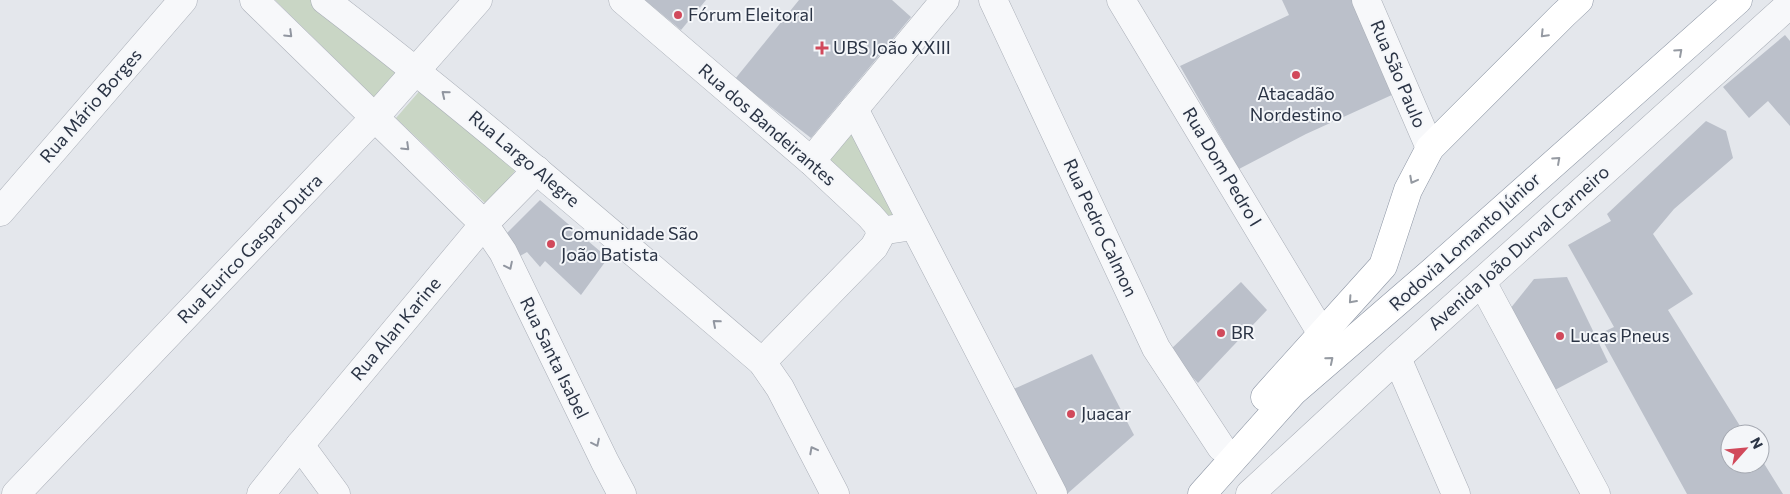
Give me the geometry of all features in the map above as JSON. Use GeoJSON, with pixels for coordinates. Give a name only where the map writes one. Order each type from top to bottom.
{"type":"FeatureCollection","features":[{"type":"Feature","properties":{"kind":"highway","name":"Rodovia Lomanto Júnior"},"geometry":{"type":"LineString","coordinates":[[1202,494],[1293,392],[1433,272],[1738,0]]}},
{"type":"Feature","properties":{"kind":"highway"},"geometry":{"type":"LineString","coordinates":[[1430,148],[1566,5]]}},
{"type":"Feature","properties":{"kind":"highway","name":"Rodovia Lomanto Júnior"},"geometry":{"type":"LineString","coordinates":[[1181,494],[1382,266],[1408,190],[1430,148]]}},
{"type":"Feature","properties":{"kind":"street","name":"Rua Mário Borges"},"geometry":{"type":"LineString","coordinates":[[0,212],[183,0]]}},
{"type":"Feature","properties":{"kind":"street"},"geometry":{"type":"LineString","coordinates":[[254,0],[484,224]]}},
{"type":"Feature","properties":{"kind":"street","name":"Rua Largo Alegre"},"geometry":{"type":"LineString","coordinates":[[325,0],[417,70],[762,362],[780,388],[835,494]]}},
{"type":"Feature","properties":{"kind":"street","name":"Rua Eurico Gaspar Dutra"},"geometry":{"type":"LineString","coordinates":[[24,491],[375,117],[478,0]]}},
{"type":"Feature","properties":{"kind":"street","name":"Rua dos Bandeirantes"},"geometry":{"type":"LineString","coordinates":[[623,0],[811,162],[870,216],[880,231]]}},
{"type":"Feature","properties":{"kind":"street"},"geometry":{"type":"LineString","coordinates":[[811,162],[945,0]]}},
{"type":"Feature","properties":{"kind":"street","name":"Rua Pedro Calmon"},"geometry":{"type":"LineString","coordinates":[[993,0],[1156,348],[1222,447]]}},
{"type":"Feature","properties":{"kind":"street","name":"Rua Dom Pedro I"},"geometry":{"type":"LineString","coordinates":[[1121,0],[1322,334]]}},
{"type":"Feature","properties":{"kind":"street","name":"Rua São Paulo"},"geometry":{"type":"LineString","coordinates":[[1366,0],[1430,148]]}},
{"type":"Feature","properties":{"kind":"street","name":"Avenida João Durval Carneiro"},"geometry":{"type":"LineString","coordinates":[[1250,494],[1397,358],[1790,4]]}},
{"type":"Feature","properties":{"kind":"street"},"geometry":{"type":"LineString","coordinates":[[854,109],[1053,494]]}},
{"type":"Feature","properties":{"kind":"street","name":"Rua Alan Karine"},"geometry":{"type":"LineString","coordinates":[[261,494],[300,444],[484,224],[537,170]]}},
{"type":"Feature","properties":{"kind":"street","name":"Rua Santa Isabel"},"geometry":{"type":"LineString","coordinates":[[484,224],[503,252],[622,494]]}},
{"type":"Feature","properties":{"kind":"street"},"geometry":{"type":"LineString","coordinates":[[762,362],[874,247],[879,238],[880,231],[913,226]]}},
{"type":"Feature","properties":{"kind":"street"},"geometry":{"type":"LineString","coordinates":[[1482,282],[1596,494]]}},
{"type":"Feature","properties":{"kind":"street"},"geometry":{"type":"LineString","coordinates":[[1397,358],[1456,494]]}},
{"type":"Feature","properties":{"kind":"street"},"geometry":{"type":"LineString","coordinates":[[300,444],[336,494]]}},
{"type":"Feature","properties":{"kind":"green space"},"geometry":{"type":"Polygon","coordinates":[[[275,0],[311,0],[402,70],[376,99],[275,0]]]}},
{"type":"Feature","properties":{"kind":"green space"},"geometry":{"type":"Polygon","coordinates":[[[423,87],[519,166],[487,205],[396,118],[423,87]]]}},
{"type":"Feature","properties":{"kind":"green space"},"geometry":{"type":"Polygon","coordinates":[[[853,132],[898,217],[891,220],[824,162],[853,132]]]}},
{"type":"Feature","properties":{"kind":"building","name":"Fórum Eleitoral"},"geometry":{"type":"Polygon","coordinates":[[[645,0],[706,0],[681,30],[645,0]]]}},
{"type":"Feature","properties":{"kind":"building","name":"UBS João XXIII"},"geometry":{"type":"Polygon","coordinates":[[[799,0],[892,0],[911,17],[811,138],[735,79],[799,0]]]}},
{"type":"Feature","properties":{"kind":"building"},"geometry":{"type":"Polygon","coordinates":[[[1282,0],[1354,0],[1394,94],[1306,134],[1239,169],[1180,66],[1289,15],[1282,0]]]}},
{"type":"Feature","properties":{"kind":"building"},"geometry":{"type":"Polygon","coordinates":[[[1785,35],[1790,41],[1790,126],[1768,101],[1749,118],[1723,87],[1785,35]]]}},
{"type":"Feature","properties":{"kind":"building"},"geometry":{"type":"Polygon","coordinates":[[[1706,121],[1726,131],[1733,158],[1674,209],[1653,234],[1693,294],[1668,310],[1739,424],[1720,424],[1720,474],[1770,473],[1783,494],[1687,494],[1599,334],[1614,327],[1568,245],[1611,221],[1607,214],[1706,121]]]}},
{"type":"Feature","properties":{"kind":"building","name":"Comunidade São João Batista"},"geometry":{"type":"Polygon","coordinates":[[[540,200],[608,258],[581,295],[545,261],[540,267],[527,252],[520,256],[505,235],[540,200]]]}},
{"type":"Feature","properties":{"kind":"building","name":"Lucas Pneus"},"geometry":{"type":"Polygon","coordinates":[[[1567,277],[1608,362],[1553,391],[1510,309],[1534,279],[1567,277]]]}},
{"type":"Feature","properties":{"kind":"building"},"geometry":{"type":"Polygon","coordinates":[[[1241,282],[1267,310],[1198,383],[1168,352],[1241,282]]]}},
{"type":"Feature","properties":{"kind":"building","name":"Juacar"},"geometry":{"type":"Polygon","coordinates":[[[1092,354],[1134,435],[1067,494],[1062,494],[1007,392],[1092,354]]]}},
{"type":"Feature","properties":{"kind":"place","name":"Fórum Eleitoral"},"geometry":{"type":"Point","coordinates":[678,15]}},
{"type":"Feature","properties":{"kind":"place","name":"UBS João XXIII"},"geometry":{"type":"Point","coordinates":[822,48]}},
{"type":"Feature","properties":{"kind":"place","name":"Atacadão Nordestino"},"geometry":{"type":"Point","coordinates":[1296,75]}},
{"type":"Feature","properties":{"kind":"place","name":"Comunidade São João Batista"},"geometry":{"type":"Point","coordinates":[551,244]}},
{"type":"Feature","properties":{"kind":"place","name":"BR"},"geometry":{"type":"Point","coordinates":[1221,333]}},
{"type":"Feature","properties":{"kind":"place","name":"Lucas Pneus"},"geometry":{"type":"Point","coordinates":[1560,336]}},
{"type":"Feature","properties":{"kind":"place","name":"Juacar"},"geometry":{"type":"Point","coordinates":[1071,414]}}]}
